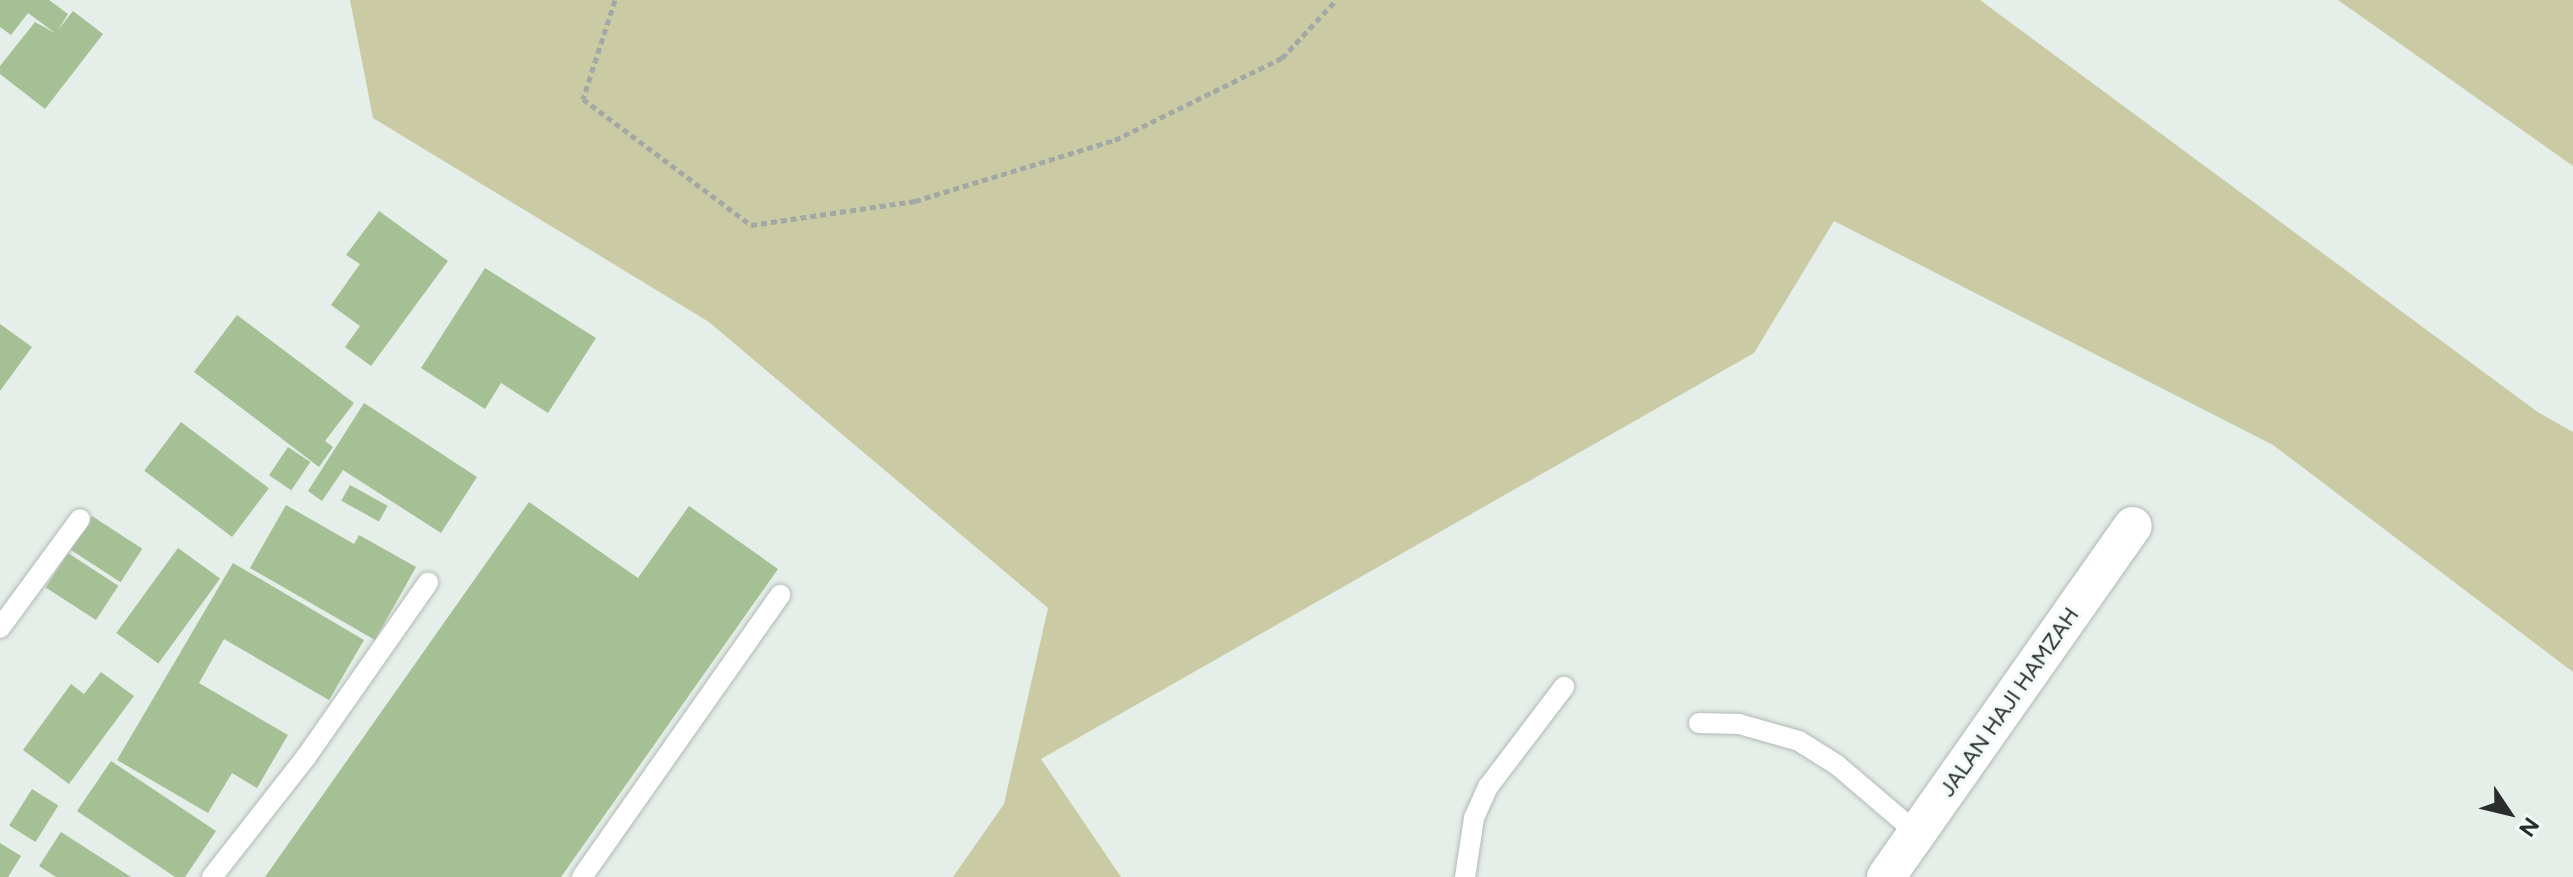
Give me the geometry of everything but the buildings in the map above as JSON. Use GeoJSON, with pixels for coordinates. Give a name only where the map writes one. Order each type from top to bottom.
{"type":"FeatureCollection","features":[{"type":"Feature","properties":{"kind":"street","name":"JALAN HAJI HAMZAH"},"geometry":{"type":"LineString","coordinates":[[1886,877],[2133,526]]}},
{"type":"Feature","properties":{"kind":"lane"},"geometry":{"type":"LineString","coordinates":[[0,628],[80,519]]}},
{"type":"Feature","properties":{"kind":"lane"},"geometry":{"type":"LineString","coordinates":[[212,877],[306,757],[428,583]]}},
{"type":"Feature","properties":{"kind":"lane"},"geometry":{"type":"LineString","coordinates":[[582,877],[780,595]]}},
{"type":"Feature","properties":{"kind":"lane"},"geometry":{"type":"LineString","coordinates":[[1465,877],[1474,818],[1488,787],[1564,687]]}},
{"type":"Feature","properties":{"kind":"lane"},"geometry":{"type":"LineString","coordinates":[[1699,723],[1739,724],[1799,741],[1837,765],[1917,833]]}},
{"type":"Feature","properties":{"kind":"path"},"geometry":{"type":"LineString","coordinates":[[615,0],[583,99],[751,225],[915,201],[1115,140],[1282,58],[1336,0]]}},
{"type":"Feature","properties":{"kind":"green space"},"geometry":{"type":"Polygon","coordinates":[[[350,0],[1980,0],[2539,413],[2573,432],[2573,672],[2273,445],[1834,221],[1754,353],[1041,759],[1121,877],[953,877],[1004,804],[1048,608],[709,322],[373,118],[350,0]]]}},
{"type":"Feature","properties":{"kind":"green space"},"geometry":{"type":"Polygon","coordinates":[[[2338,0],[2573,0],[2573,166],[2338,0]]]}}]}
